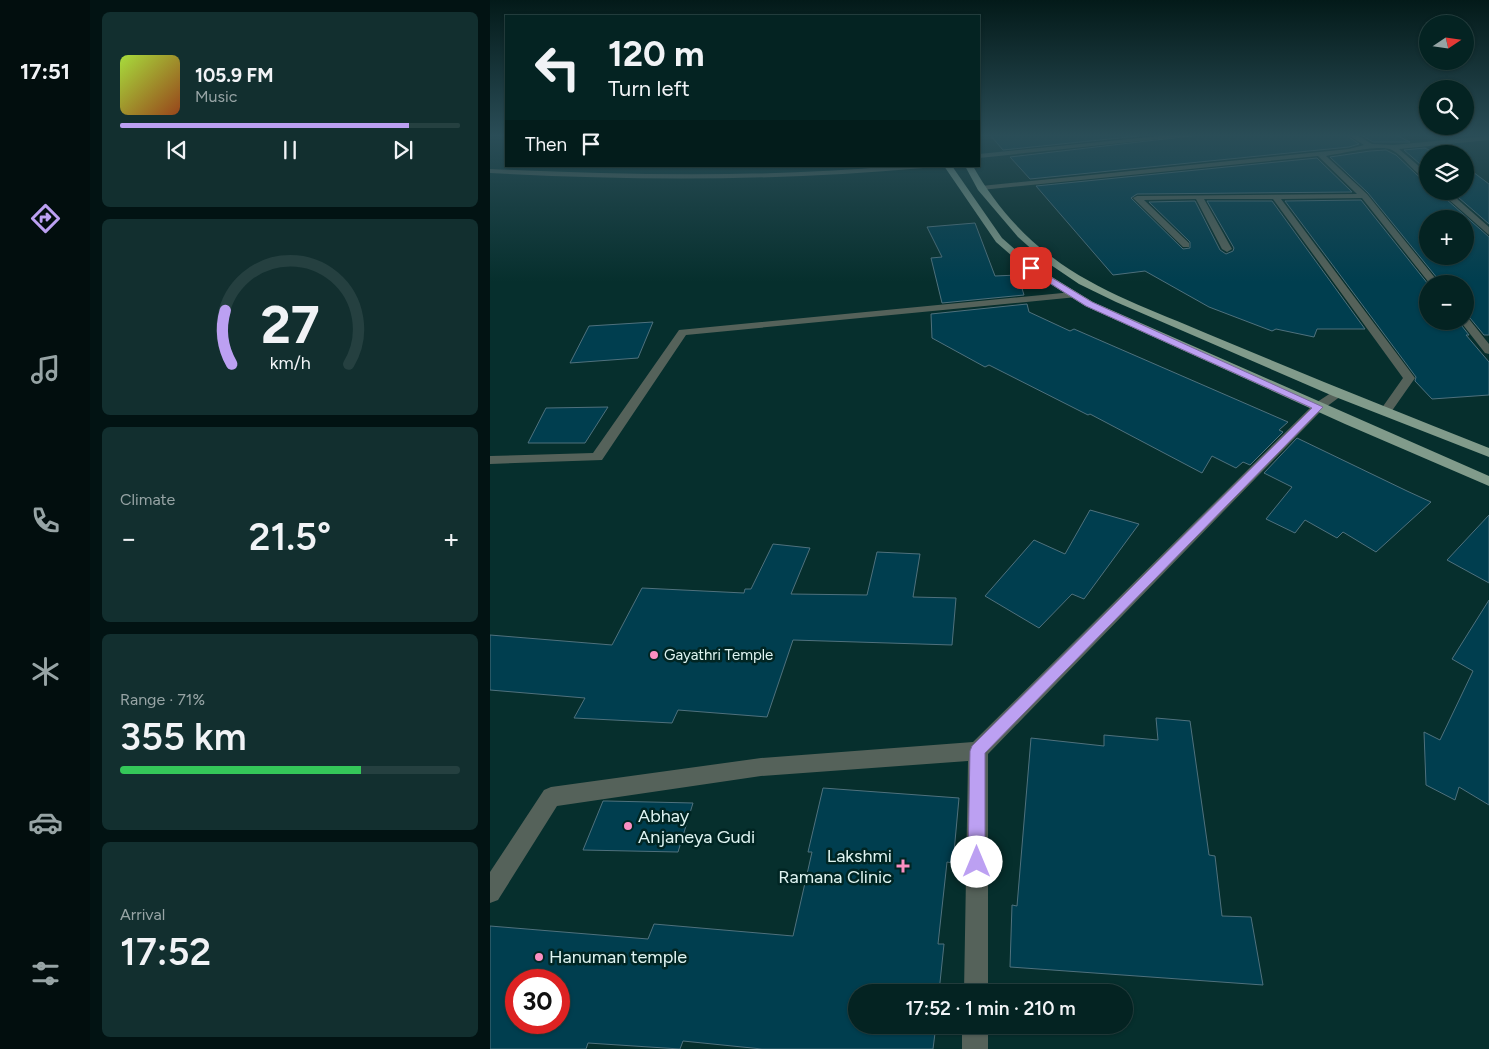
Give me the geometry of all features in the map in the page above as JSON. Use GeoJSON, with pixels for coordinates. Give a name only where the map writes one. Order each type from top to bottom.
{"type":"FeatureCollection","features":[{"type":"Feature","properties":{"kind":"main road"},"geometry":{"type":"LineString","coordinates":[[960,184],[999,240],[1031,268],[1089,304],[1318,407],[1489,481]]}},
{"type":"Feature","properties":{"kind":"main road"},"geometry":{"type":"LineString","coordinates":[[979,184],[1035,248],[1083,282],[1120,300],[1337,393],[1489,454]]}},
{"type":"Feature","properties":{"kind":"street"},"geometry":{"type":"LineString","coordinates":[[981,188],[1021,184]]}},
{"type":"Feature","properties":{"kind":"street"},"geometry":{"type":"LineString","coordinates":[[1351,184],[1364,196],[1427,275]]}},
{"type":"Feature","properties":{"kind":"street"},"geometry":{"type":"LineString","coordinates":[[1186,245],[1136,199],[1364,196]]}},
{"type":"Feature","properties":{"kind":"street"},"geometry":{"type":"LineString","coordinates":[[1199,197],[1227,248]]}},
{"type":"Feature","properties":{"kind":"street"},"geometry":{"type":"LineString","coordinates":[[1275,197],[1409,378],[1385,412]]}},
{"type":"Feature","properties":{"kind":"street"},"geometry":{"type":"LineString","coordinates":[[1453,200],[1489,232]]}},
{"type":"Feature","properties":{"kind":"street"},"geometry":{"type":"LineString","coordinates":[[490,460],[597,457],[683,332],[1073,295]]}},
{"type":"Feature","properties":{"kind":"street"},"geometry":{"type":"LineString","coordinates":[[1472,330],[1489,351]]}},
{"type":"Feature","properties":{"kind":"street"},"geometry":{"type":"LineString","coordinates":[[490,892],[551,797],[761,767],[978,751],[1318,407],[1337,393]]}},
{"type":"Feature","properties":{"kind":"street"},"geometry":{"type":"LineString","coordinates":[[976,984],[978,751]]}},
{"type":"Feature","properties":{"kind":"street"},"geometry":{"type":"LineString","coordinates":[[975,1034],[975,1049]]}},
{"type":"Feature","properties":{"kind":"building"},"geometry":{"type":"Polygon","coordinates":[[[1057,184],[1344,184],[1352,192],[1137,194],[1131,198],[1183,249],[1190,248],[1190,242],[1149,202],[1195,201],[1220,250],[1226,254],[1233,251],[1234,248],[1207,201],[1272,201],[1365,329],[1317,329],[1314,337],[1276,329],[1272,331],[1209,307],[1145,271],[1113,275],[1036,186],[1057,184]]]}},
{"type":"Feature","properties":{"kind":"building"},"geometry":{"type":"Polygon","coordinates":[[[1358,184],[1419,184],[1419,200],[1447,200],[1458,210],[1419,210],[1419,256],[1358,184]]]}},
{"type":"Feature","properties":{"kind":"building"},"geometry":{"type":"Polygon","coordinates":[[[1474,184],[1489,184],[1489,224],[1461,200],[1474,200],[1474,184]]]}},
{"type":"Feature","properties":{"kind":"building"},"geometry":{"type":"Polygon","coordinates":[[[1361,200],[1421,275],[1419,275],[1419,330],[1465,330],[1469,335],[1466,335],[1489,362],[1489,395],[1432,399],[1415,381],[1416,377],[1285,201],[1361,200]]]}},
{"type":"Feature","properties":{"kind":"building"},"geometry":{"type":"Polygon","coordinates":[[[975,223],[995,276],[1018,275],[1024,295],[942,303],[931,258],[942,257],[927,227],[975,223]]]}},
{"type":"Feature","properties":{"kind":"building"},"geometry":{"type":"Polygon","coordinates":[[[1474,224],[1489,237],[1489,335],[1484,335],[1474,323],[1474,275],[1435,275],[1427,265],[1474,265],[1474,224]]]}},
{"type":"Feature","properties":{"kind":"building"},"geometry":{"type":"Polygon","coordinates":[[[1027,304],[1029,312],[1070,331],[1074,329],[1288,422],[1279,430],[1283,432],[1250,465],[1243,462],[1236,468],[1212,456],[1202,473],[1090,414],[1088,415],[989,365],[985,367],[932,338],[931,314],[1027,304]]]}},
{"type":"Feature","properties":{"kind":"building"},"geometry":{"type":"Polygon","coordinates":[[[653,322],[638,358],[570,363],[589,326],[653,322]]]}},
{"type":"Feature","properties":{"kind":"building"},"geometry":{"type":"Polygon","coordinates":[[[608,407],[585,443],[528,443],[546,408],[608,407]]]}},
{"type":"Feature","properties":{"kind":"building"},"geometry":{"type":"Polygon","coordinates":[[[1297,438],[1431,502],[1376,552],[1343,532],[1337,538],[1305,520],[1295,533],[1266,519],[1292,487],[1264,473],[1297,438]]]}},
{"type":"Feature","properties":{"kind":"building"},"geometry":{"type":"Polygon","coordinates":[[[1090,510],[1139,524],[1084,599],[1072,594],[1039,628],[985,596],[1034,540],[1065,554],[1090,510]]]}},
{"type":"Feature","properties":{"kind":"building"},"geometry":{"type":"Polygon","coordinates":[[[1489,515],[1489,583],[1447,560],[1489,515]]]}},
{"type":"Feature","properties":{"kind":"building"},"geometry":{"type":"Polygon","coordinates":[[[773,544],[810,548],[791,594],[867,595],[877,552],[920,554],[913,597],[956,598],[952,645],[793,640],[767,717],[678,710],[672,723],[574,718],[585,698],[490,690],[490,635],[612,645],[642,588],[744,593],[745,589],[751,589],[773,544]]]}},
{"type":"Feature","properties":{"kind":"building"},"geometry":{"type":"Polygon","coordinates":[[[1489,600],[1489,805],[1459,787],[1455,800],[1426,785],[1424,732],[1440,740],[1473,671],[1452,659],[1489,600]]]}},
{"type":"Feature","properties":{"kind":"building"},"geometry":{"type":"Polygon","coordinates":[[[1156,718],[1190,721],[1209,855],[1215,856],[1222,916],[1251,917],[1263,985],[1010,967],[1012,905],[1017,906],[1031,738],[1104,746],[1104,735],[1158,740],[1156,718]]]}},
{"type":"Feature","properties":{"kind":"building"},"geometry":{"type":"Polygon","coordinates":[[[823,788],[959,798],[953,863],[947,862],[938,944],[944,944],[940,984],[848,984],[848,1034],[935,1034],[933,1049],[762,1049],[683,1041],[680,1049],[588,1043],[586,1049],[490,1049],[490,926],[648,939],[654,924],[793,936],[812,852],[808,852],[823,788]]]}},
{"type":"Feature","properties":{"kind":"building"},"geometry":{"type":"Polygon","coordinates":[[[603,801],[693,803],[678,852],[583,850],[603,801]]]}},
{"type":"Feature","properties":{"kind":"place","name":"Gayathri Temple"},"geometry":{"type":"Point","coordinates":[654,655]}},
{"type":"Feature","properties":{"kind":"place","name":"Abhay Anjaneya Gudi"},"geometry":{"type":"Point","coordinates":[628,826]}},
{"type":"Feature","properties":{"kind":"place","name":"Lakshmi Ramana Clinic"},"geometry":{"type":"Point","coordinates":[903,866]}},
{"type":"Feature","properties":{"kind":"place","name":"Hanuman temple"},"geometry":{"type":"Point","coordinates":[539,957]}},
{"type":"Feature","properties":{"kind":"route"},"geometry":{"type":"LineString","coordinates":[[977,862],[978,751],[1318,407],[1089,304],[1031,268]]}}]}
